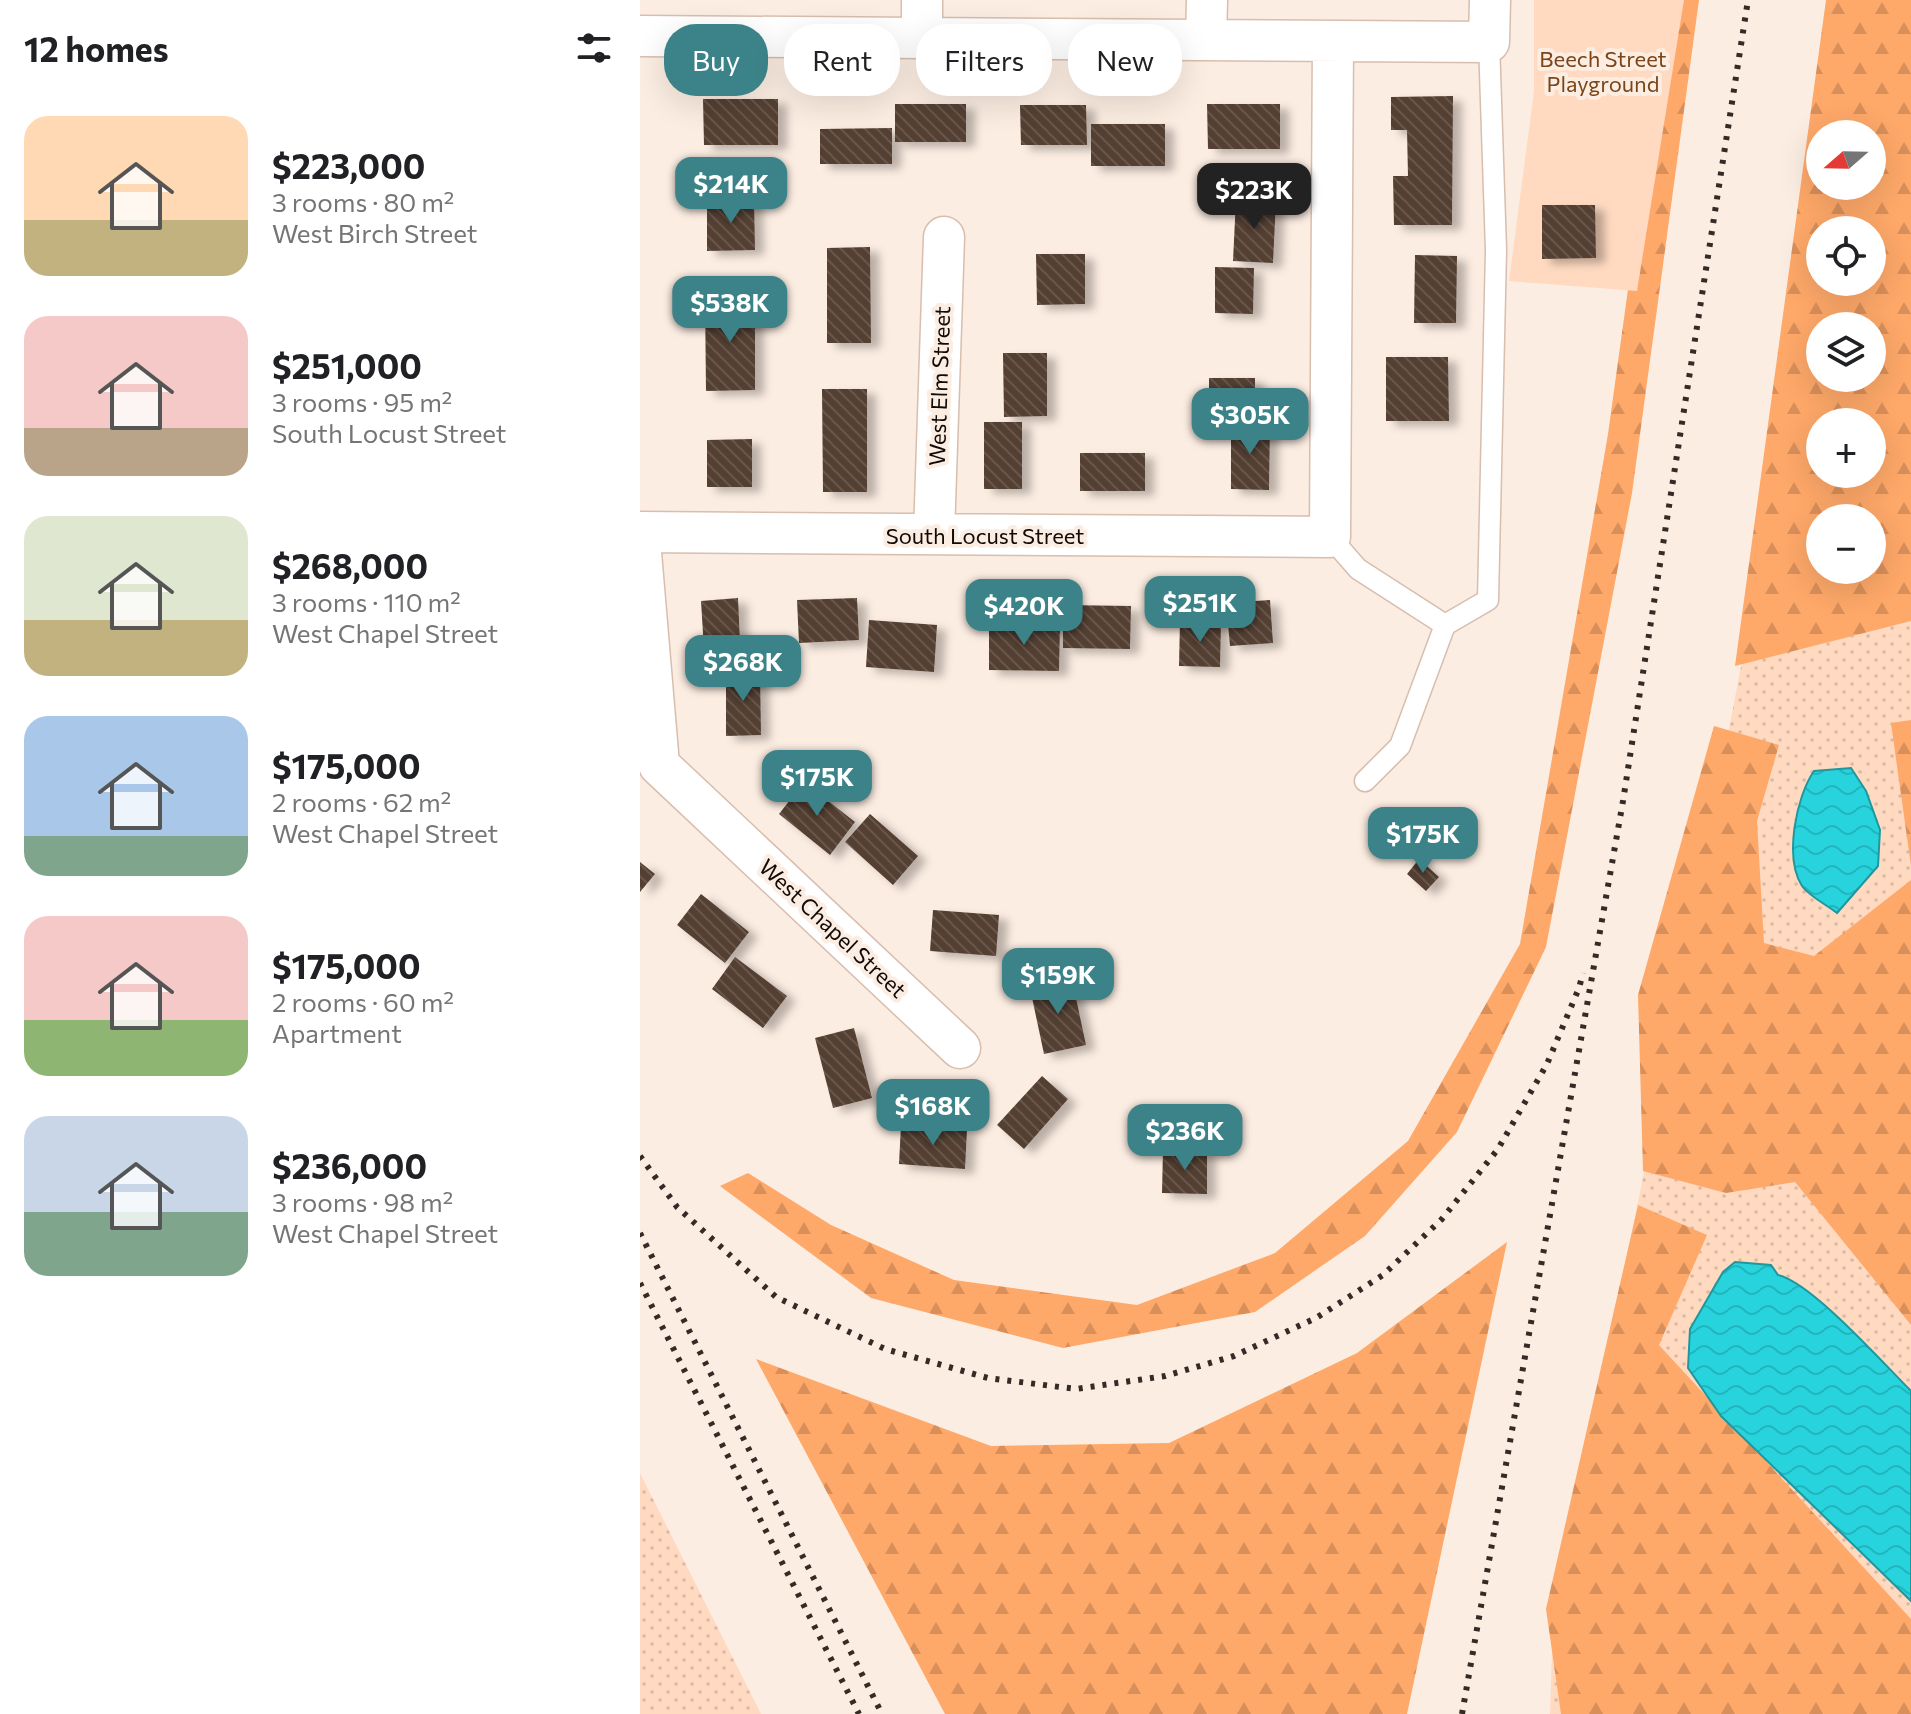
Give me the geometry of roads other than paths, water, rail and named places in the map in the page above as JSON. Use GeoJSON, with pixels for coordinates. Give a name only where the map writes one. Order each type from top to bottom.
{"type":"FeatureCollection","features":[{"type":"Feature","properties":{"kind":"street"},"geometry":{"type":"LineString","coordinates":[[1206,39],[1207,0]]}},
{"type":"Feature","properties":{"kind":"street"},"geometry":{"type":"LineString","coordinates":[[640,36],[922,19],[1206,39],[1489,42],[1490,0]]}},
{"type":"Feature","properties":{"kind":"street"},"geometry":{"type":"LineString","coordinates":[[1330,537],[1333,41]]}},
{"type":"Feature","properties":{"kind":"street","name":"West Elm Street"},"geometry":{"type":"LineString","coordinates":[[934,534],[944,237]]}},
{"type":"Feature","properties":{"kind":"street","name":"South Locust Street"},"geometry":{"type":"LineString","coordinates":[[640,532],[1330,537]]}},
{"type":"Feature","properties":{"kind":"street","name":"West Chapel Street"},"geometry":{"type":"LineString","coordinates":[[640,541],[659,765],[960,1048]]}},
{"type":"Feature","properties":{"kind":"lane"},"geometry":{"type":"LineString","coordinates":[[1365,781],[1400,746],[1445,625],[1488,600],[1496,250],[1489,42]]}},
{"type":"Feature","properties":{"kind":"lane"},"geometry":{"type":"LineString","coordinates":[[1330,537],[1358,569],[1445,625]]}},
{"type":"Feature","properties":{"kind":"water"},"geometry":{"type":"Polygon","coordinates":[[[1851,768],[1866,791],[1880,830],[1878,866],[1837,913],[1802,886],[1794,860],[1794,828],[1802,796],[1814,771],[1851,768]]]}},
{"type":"Feature","properties":{"kind":"water"},"geometry":{"type":"Polygon","coordinates":[[[1735,1262],[1771,1265],[1778,1275],[1792,1281],[1828,1308],[1911,1391],[1911,1601],[1721,1416],[1688,1368],[1690,1329],[1723,1272],[1735,1262]]]}},
{"type":"Feature","properties":{"kind":"railway"},"geometry":{"type":"LineString","coordinates":[[1462,1714],[1623,801],[1748,0]]}},
{"type":"Feature","properties":{"kind":"railway"},"geometry":{"type":"LineString","coordinates":[[640,1156],[677,1207],[776,1297],[885,1349],[988,1378],[1076,1389],[1165,1376],[1234,1356],[1316,1318],[1383,1275],[1442,1219],[1498,1149],[1547,1064],[1583,973]]}},
{"type":"Feature","properties":{"kind":"railway"},"geometry":{"type":"LineString","coordinates":[[640,1233],[882,1714]]}},
{"type":"Feature","properties":{"kind":"railway"},"geometry":{"type":"LineString","coordinates":[[640,1283],[859,1714]]}},
{"type":"Feature","properties":{"kind":"park label","name":"Beech Street Playground"},"geometry":{"type":"Point","coordinates":[1603,70]}}]}
